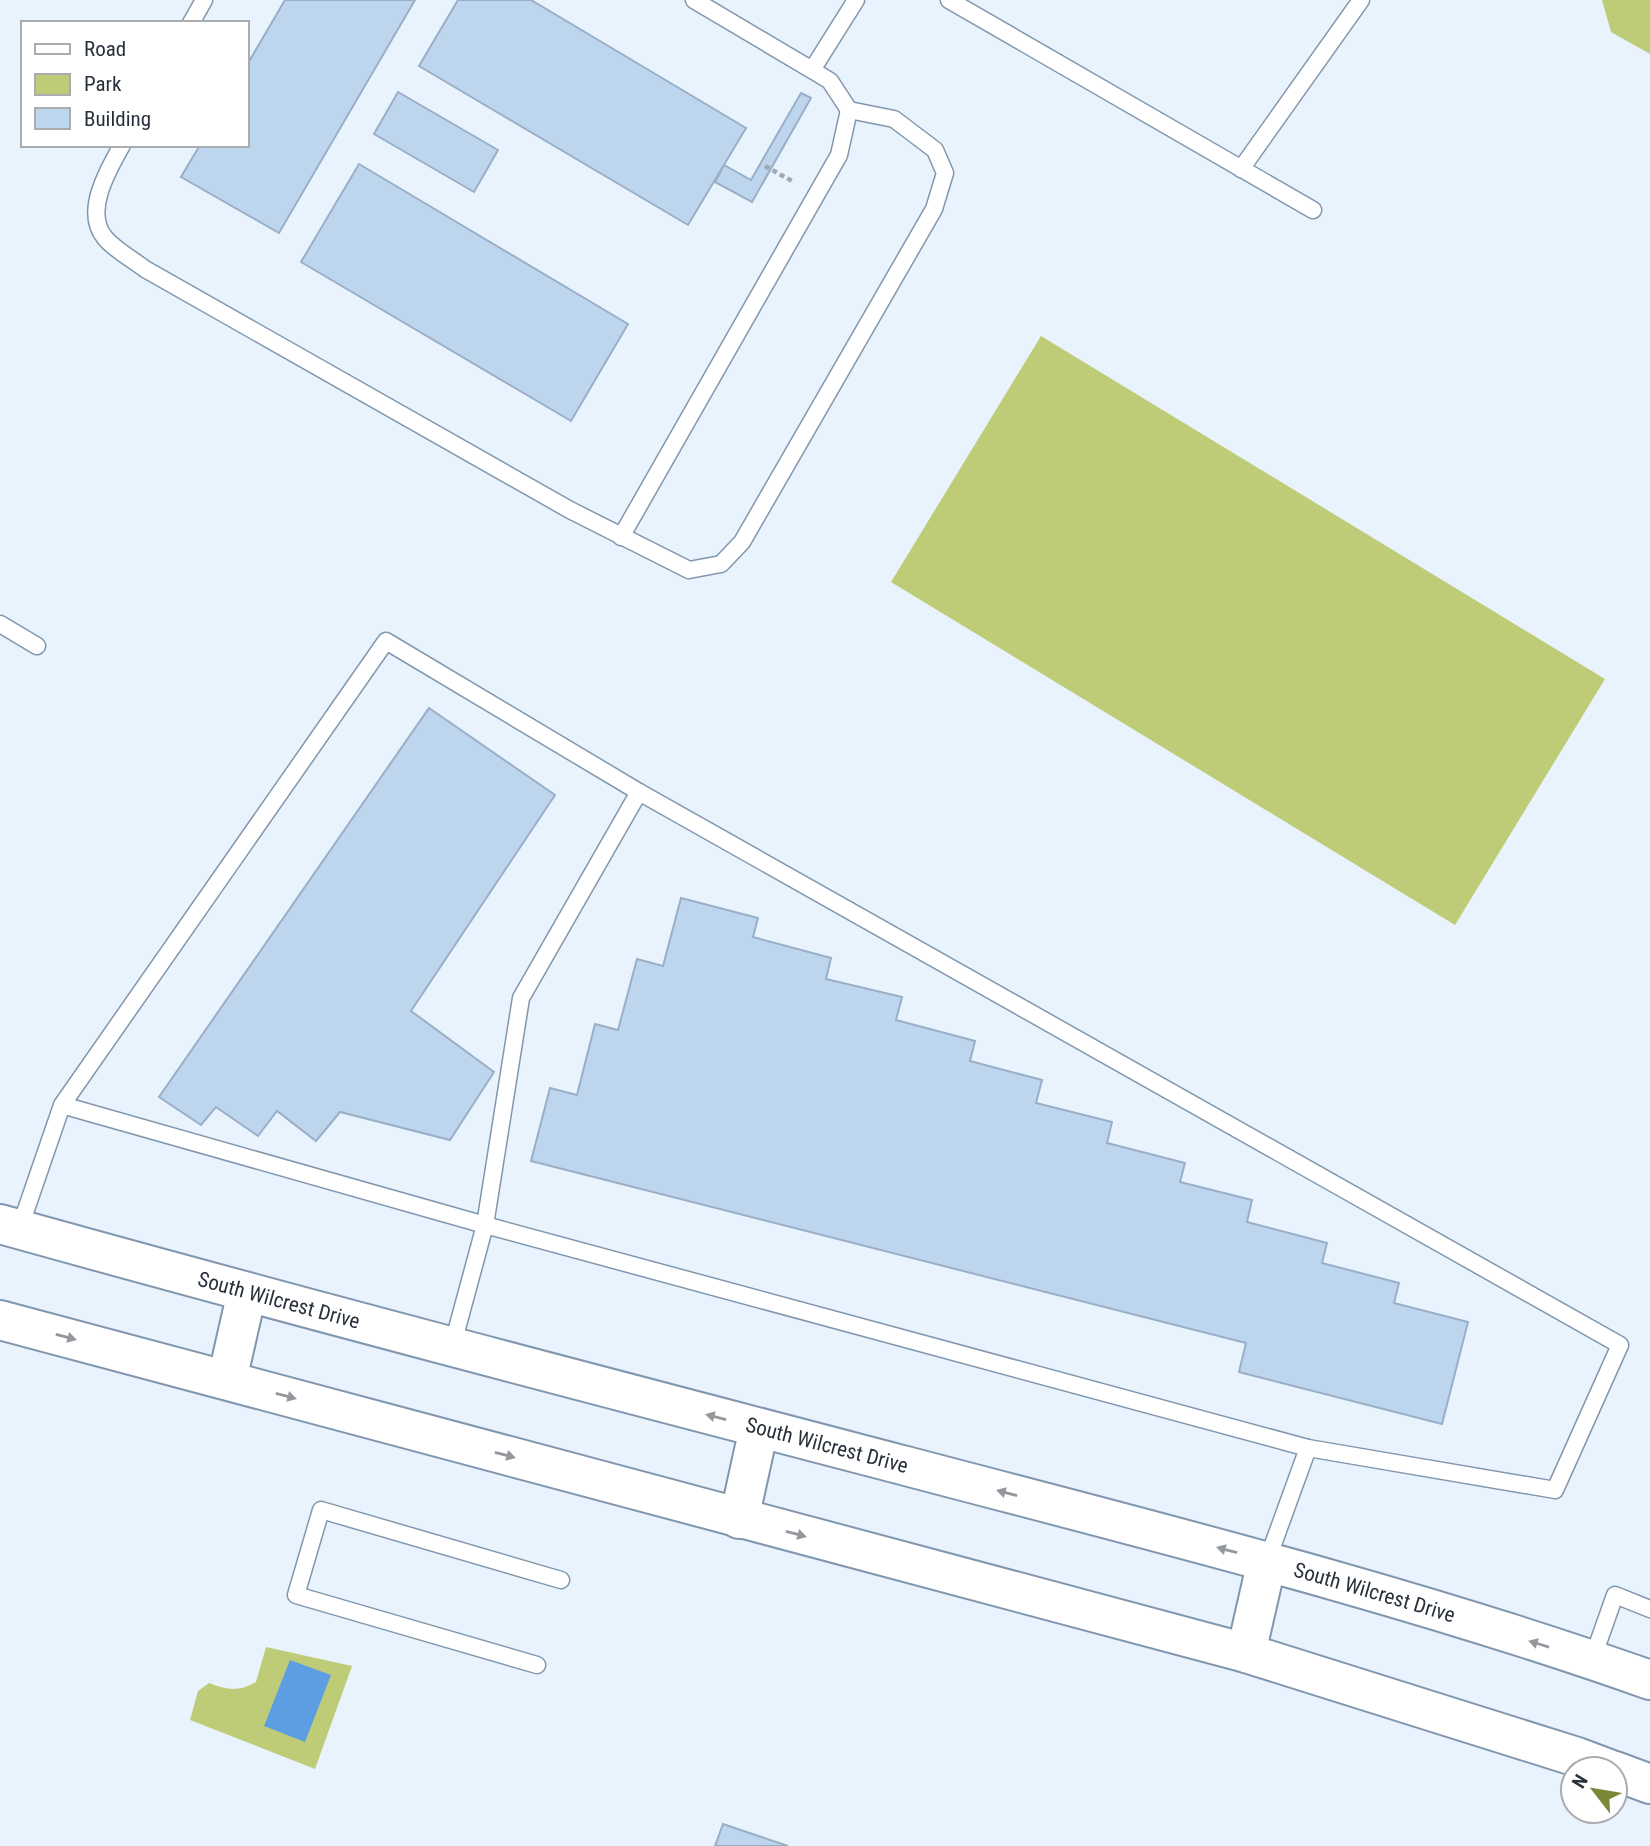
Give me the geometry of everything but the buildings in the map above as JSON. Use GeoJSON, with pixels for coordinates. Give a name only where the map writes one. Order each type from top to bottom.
{"type":"FeatureCollection","features":[{"type":"Feature","properties":{"kind":"main road","name":"South Wilcrest Drive"},"geometry":{"type":"LineString","coordinates":[[10,1227],[452,1347],[1267,1561],[1592,1660],[1650,1681]]}},
{"type":"Feature","properties":{"kind":"main road"},"geometry":{"type":"LineString","coordinates":[[227,1380],[247,1292]]}},
{"type":"Feature","properties":{"kind":"main road"},"geometry":{"type":"LineString","coordinates":[[0,1320],[1246,1653],[1569,1755]]}},
{"type":"Feature","properties":{"kind":"main road"},"geometry":{"type":"LineString","coordinates":[[739,1519],[759,1428]]}},
{"type":"Feature","properties":{"kind":"main road"},"geometry":{"type":"LineString","coordinates":[[1246,1653],[1267,1561]]}},
{"type":"Feature","properties":{"kind":"main road"},"geometry":{"type":"LineString","coordinates":[[1629,1776],[1650,1784]]}},
{"type":"Feature","properties":{"kind":"lane"},"geometry":{"type":"LineString","coordinates":[[192,21],[204,0]]}},
{"type":"Feature","properties":{"kind":"lane"},"geometry":{"type":"LineString","coordinates":[[621,537],[839,155],[849,110],[830,81],[694,0]]}},
{"type":"Feature","properties":{"kind":"lane"},"geometry":{"type":"LineString","coordinates":[[812,70],[856,0]]}},
{"type":"Feature","properties":{"kind":"lane"},"geometry":{"type":"LineString","coordinates":[[949,0],[1313,210]]}},
{"type":"Feature","properties":{"kind":"lane"},"geometry":{"type":"LineString","coordinates":[[1241,169],[1362,0]]}},
{"type":"Feature","properties":{"kind":"lane"},"geometry":{"type":"LineString","coordinates":[[121,147],[106,173],[95,210],[103,237],[145,269],[621,537],[689,570],[721,564],[742,542],[934,209],[945,173],[935,150],[894,118],[849,110]]}},
{"type":"Feature","properties":{"kind":"lane"},"geometry":{"type":"LineString","coordinates":[[0,624],[37,646]]}},
{"type":"Feature","properties":{"kind":"lane"},"geometry":{"type":"LineString","coordinates":[[10,1227],[62,1105],[386,641],[639,792],[1620,1345],[1555,1490],[1308,1448],[485,1225],[62,1105]]}},
{"type":"Feature","properties":{"kind":"lane"},"geometry":{"type":"LineString","coordinates":[[452,1347],[485,1225],[521,998],[639,792]]}},
{"type":"Feature","properties":{"kind":"lane"},"geometry":{"type":"LineString","coordinates":[[1267,1561],[1308,1448]]}},
{"type":"Feature","properties":{"kind":"lane"},"geometry":{"type":"LineString","coordinates":[[537,1665],[296,1595],[321,1510],[561,1580]]}},
{"type":"Feature","properties":{"kind":"lane"},"geometry":{"type":"LineString","coordinates":[[1592,1660],[1615,1595],[1650,1609]]}},
{"type":"Feature","properties":{"kind":"green space"},"geometry":{"type":"Polygon","coordinates":[[[1602,0],[1650,0],[1650,54],[1611,32],[1602,0]]]}},
{"type":"Feature","properties":{"kind":"green space"},"geometry":{"type":"Polygon","coordinates":[[[1041,336],[1605,679],[1455,925],[891,582],[1041,336]]]}},
{"type":"Feature","properties":{"kind":"green space"},"geometry":{"type":"Polygon","coordinates":[[[266,1647],[352,1666],[315,1769],[190,1720],[198,1691],[209,1683],[233,1689],[256,1682],[266,1647]]]}},
{"type":"Feature","properties":{"kind":"water"},"geometry":{"type":"Polygon","coordinates":[[[290,1660],[331,1675],[305,1742],[264,1726],[290,1660]]]}}]}
